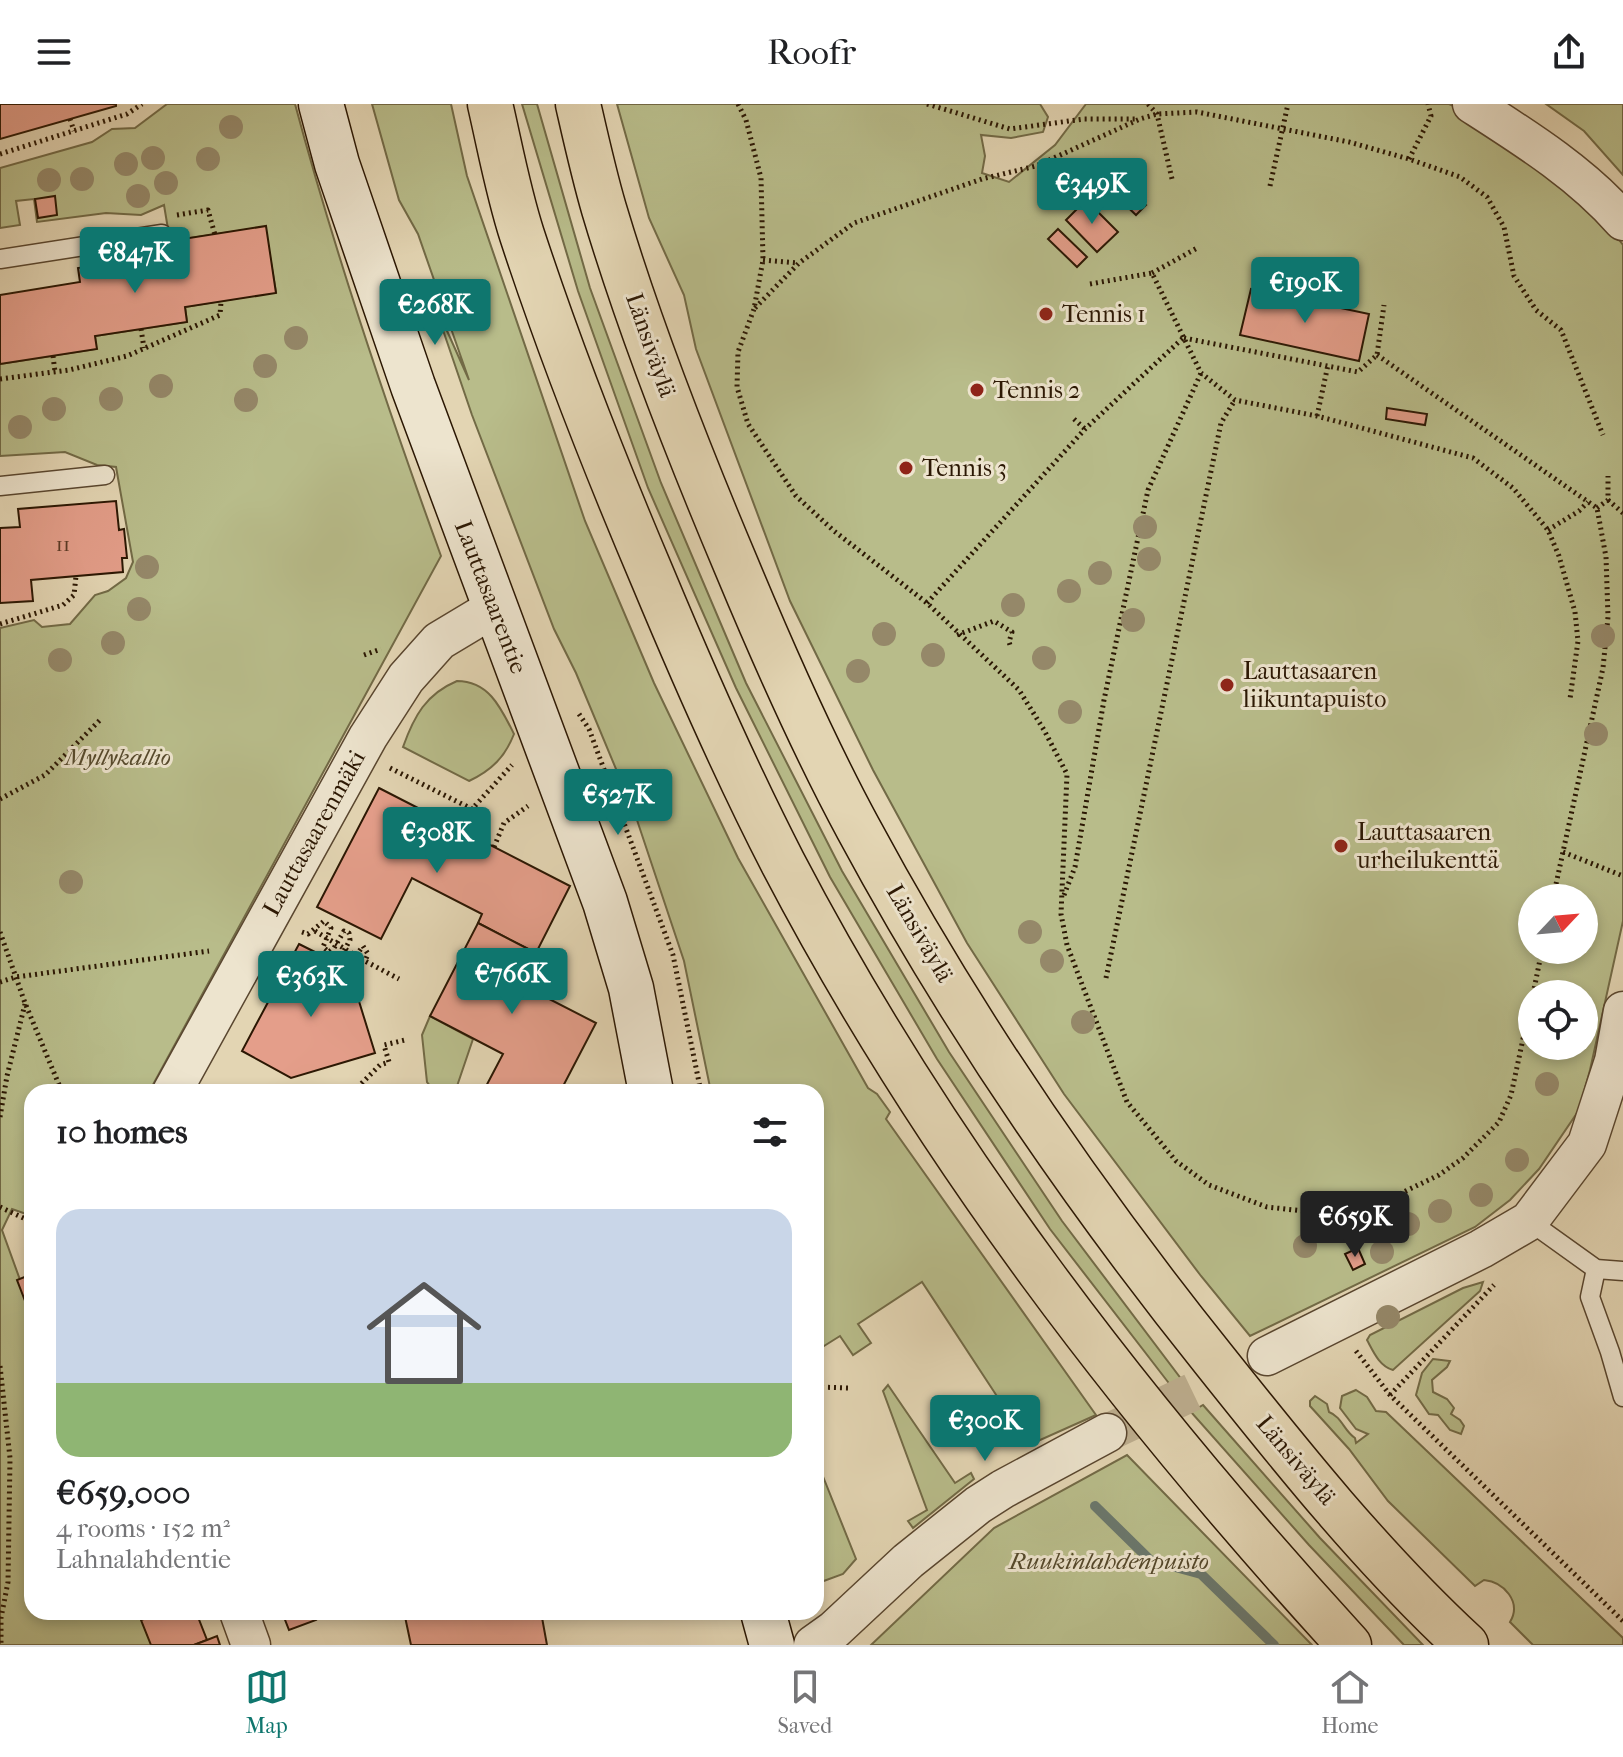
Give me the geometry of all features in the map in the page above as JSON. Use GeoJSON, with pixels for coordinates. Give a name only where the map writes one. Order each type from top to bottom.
{"type":"FeatureCollection","features":[{"type":"Feature","properties":{"kind":"highway"},"geometry":{"type":"LineString","coordinates":[[490,104],[521,231],[606,469],[702,694],[784,864],[884,1040],[996,1213],[1143,1406],[1248,1535],[1349,1645]]}},
{"type":"Feature","properties":{"kind":"highway","name":"Länsiväylä"},"geometry":{"type":"LineString","coordinates":[[578,104],[604,209],[684,441],[776,659],[857,827],[957,997],[1069,1169],[1124,1243],[1305,1474],[1438,1619],[1466,1645]]}},
{"type":"Feature","properties":{"kind":"main road","name":"Lauttasaarentie"},"geometry":{"type":"LineString","coordinates":[[321,104],[337,164],[413,386],[494,608],[568,796],[612,923],[631,988],[649,1084]]}},
{"type":"Feature","properties":{"kind":"main road"},"geometry":{"type":"LineString","coordinates":[[765,1620],[772,1645]]}},
{"type":"Feature","properties":{"kind":"street"},"geometry":{"type":"LineString","coordinates":[[1472,104],[1540,148],[1611,207],[1623,221]]}},
{"type":"Feature","properties":{"kind":"street","name":"Lauttasaarenmäki"},"geometry":{"type":"LineString","coordinates":[[176,1084],[368,737],[406,678],[439,641],[494,608]]}},
{"type":"Feature","properties":{"kind":"street"},"geometry":{"type":"LineString","coordinates":[[1267,1356],[1481,1249],[1529,1221],[1587,1144],[1614,1061],[1623,1011]]}},
{"type":"Feature","properties":{"kind":"street"},"geometry":{"type":"LineString","coordinates":[[813,1645],[819,1643],[908,1561],[978,1505],[1107,1433]]}},
{"type":"Feature","properties":{"kind":"street"},"geometry":{"type":"LineString","coordinates":[[242,1620],[251,1645]]}},
{"type":"Feature","properties":{"kind":"lane"},"geometry":{"type":"LineString","coordinates":[[0,259],[162,234]]}},
{"type":"Feature","properties":{"kind":"lane"},"geometry":{"type":"LineString","coordinates":[[0,486],[105,475]]}},
{"type":"Feature","properties":{"kind":"lane"},"geometry":{"type":"LineString","coordinates":[[1529,1221],[1596,1269],[1623,1271]]}},
{"type":"Feature","properties":{"kind":"lane"},"geometry":{"type":"LineString","coordinates":[[1596,1269],[1590,1297],[1623,1397]]}},
{"type":"Feature","properties":{"kind":"path"},"geometry":{"type":"LineString","coordinates":[[0,154],[127,114],[142,104]]}},
{"type":"Feature","properties":{"kind":"path"},"geometry":{"type":"LineString","coordinates":[[738,104],[746,120],[761,178],[763,260],[754,309],[738,352],[737,387],[748,424],[796,496],[834,531],[927,603],[957,635],[1019,690],[1067,774],[1061,914],[1067,945],[1127,1102],[1176,1161],[1209,1185],[1267,1207],[1331,1214],[1361,1209],[1389,1199],[1439,1175],[1463,1158],[1499,1122],[1511,1095],[1518,1060]]}},
{"type":"Feature","properties":{"kind":"path"},"geometry":{"type":"LineString","coordinates":[[927,104],[1010,129],[1084,119],[1140,119]]}},
{"type":"Feature","properties":{"kind":"path"},"geometry":{"type":"LineString","coordinates":[[1148,104],[1157,114],[1172,179]]}},
{"type":"Feature","properties":{"kind":"path"},"geometry":{"type":"LineString","coordinates":[[1270,186],[1288,104]]}},
{"type":"Feature","properties":{"kind":"path"},"geometry":{"type":"LineString","coordinates":[[1409,159],[1431,116],[1428,104]]}},
{"type":"Feature","properties":{"kind":"path"},"geometry":{"type":"LineString","coordinates":[[754,309],[799,263],[854,223],[982,179],[1036,166],[1140,119],[1157,114],[1197,112],[1349,142],[1409,159],[1460,177],[1487,197],[1504,227],[1514,276],[1536,310],[1561,330],[1603,435]]}},
{"type":"Feature","properties":{"kind":"path"},"geometry":{"type":"LineString","coordinates":[[70,119],[74,131]]}},
{"type":"Feature","properties":{"kind":"path"},"geometry":{"type":"LineString","coordinates":[[162,234],[166,216],[208,210],[215,235]]}},
{"type":"Feature","properties":{"kind":"path"},"geometry":{"type":"LineString","coordinates":[[1090,284],[1152,273],[1199,247]]}},
{"type":"Feature","properties":{"kind":"path"},"geometry":{"type":"LineString","coordinates":[[763,260],[799,263]]}},
{"type":"Feature","properties":{"kind":"path"},"geometry":{"type":"LineString","coordinates":[[1152,273],[1201,373],[1235,400],[1317,416],[1473,458],[1513,488],[1548,530],[1575,612],[1578,641],[1570,699]]}},
{"type":"Feature","properties":{"kind":"path"},"geometry":{"type":"LineString","coordinates":[[0,379],[55,372],[127,356],[220,315],[221,302]]}},
{"type":"Feature","properties":{"kind":"path"},"geometry":{"type":"LineString","coordinates":[[1183,338],[1358,372],[1377,355],[1384,305]]}},
{"type":"Feature","properties":{"kind":"path"},"geometry":{"type":"LineString","coordinates":[[141,329],[144,348]]}},
{"type":"Feature","properties":{"kind":"path"},"geometry":{"type":"LineString","coordinates":[[927,603],[1085,429],[1183,338]]}},
{"type":"Feature","properties":{"kind":"path"},"geometry":{"type":"LineString","coordinates":[[1377,355],[1597,508],[1606,557],[1607,630],[1603,668],[1556,884]]}},
{"type":"Feature","properties":{"kind":"path"},"geometry":{"type":"LineString","coordinates":[[53,356],[55,372]]}},
{"type":"Feature","properties":{"kind":"path"},"geometry":{"type":"LineString","coordinates":[[1317,416],[1328,365]]}},
{"type":"Feature","properties":{"kind":"path"},"geometry":{"type":"LineString","coordinates":[[1062,902],[1075,867],[1104,700],[1148,490],[1201,373]]}},
{"type":"Feature","properties":{"kind":"path"},"geometry":{"type":"LineString","coordinates":[[1106,978],[1221,423],[1235,400]]}},
{"type":"Feature","properties":{"kind":"path"},"geometry":{"type":"LineString","coordinates":[[1074,419],[1085,429]]}},
{"type":"Feature","properties":{"kind":"path"},"geometry":{"type":"LineString","coordinates":[[1608,476],[1608,500],[1623,513]]}},
{"type":"Feature","properties":{"kind":"path"},"geometry":{"type":"LineString","coordinates":[[1597,508],[1608,500]]}},
{"type":"Feature","properties":{"kind":"path"},"geometry":{"type":"LineString","coordinates":[[1548,530],[1588,502]]}},
{"type":"Feature","properties":{"kind":"path"},"geometry":{"type":"LineString","coordinates":[[0,624],[63,605],[74,595],[76,576]]}},
{"type":"Feature","properties":{"kind":"path"},"geometry":{"type":"LineString","coordinates":[[957,635],[994,621],[1012,632],[1011,648]]}},
{"type":"Feature","properties":{"kind":"path"},"geometry":{"type":"LineString","coordinates":[[0,799],[45,775],[102,718]]}},
{"type":"Feature","properties":{"kind":"path"},"geometry":{"type":"LineString","coordinates":[[380,763],[472,809],[517,759]]}},
{"type":"Feature","properties":{"kind":"path"},"geometry":{"type":"LineString","coordinates":[[494,847],[504,823],[524,807],[536,805]]}},
{"type":"Feature","properties":{"kind":"path"},"geometry":{"type":"LineString","coordinates":[[1563,852],[1623,876]]}},
{"type":"Feature","properties":{"kind":"path"},"geometry":{"type":"LineString","coordinates":[[299,930],[308,934],[324,921],[331,928],[324,950],[329,952],[344,931],[349,933],[350,940],[341,956],[346,963],[351,962],[363,946],[368,954],[365,961]]}},
{"type":"Feature","properties":{"kind":"path"},"geometry":{"type":"LineString","coordinates":[[315,931],[399,979]]}},
{"type":"Feature","properties":{"kind":"path"},"geometry":{"type":"LineString","coordinates":[[0,932],[59,1084]]}},
{"type":"Feature","properties":{"kind":"path"},"geometry":{"type":"LineString","coordinates":[[0,982],[16,977],[219,949]]}},
{"type":"Feature","properties":{"kind":"path"},"geometry":{"type":"LineString","coordinates":[[0,1114],[25,1003]]}},
{"type":"Feature","properties":{"kind":"path"},"geometry":{"type":"LineString","coordinates":[[361,1084],[380,1065],[389,1062],[384,1045],[405,1040]]}},
{"type":"Feature","properties":{"kind":"path"},"geometry":{"type":"LineString","coordinates":[[0,1207],[24,1218]]}},
{"type":"Feature","properties":{"kind":"path"},"geometry":{"type":"LineString","coordinates":[[1390,1395],[1500,1278]]}},
{"type":"Feature","properties":{"kind":"path"},"geometry":{"type":"LineString","coordinates":[[1334,1321],[1390,1395],[1623,1621]]}},
{"type":"Feature","properties":{"kind":"path"},"geometry":{"type":"LineString","coordinates":[[0,1366],[10,1458],[8,1582],[1,1618],[1,1645]]}},
{"type":"Feature","properties":{"kind":"path"},"geometry":{"type":"LineString","coordinates":[[824,1387],[850,1388]]}},
{"type":"Feature","properties":{"kind":"path"},"geometry":{"type":"LineString","coordinates":[[0,1585],[8,1582]]}},
{"type":"Feature","properties":{"kind":"green space","name":"Myllykallio"},"geometry":{"type":"Polygon","coordinates":[[[167,104],[295,104],[363,332],[441,556],[153,1084],[24,1084],[24,1213],[12,1209],[2,1230],[24,1291],[24,1620],[143,1620],[152,1645],[0,1645],[0,628],[34,620],[42,627],[70,624],[95,595],[108,591],[126,578],[133,562],[116,467],[97,465],[65,452],[0,456],[0,364],[96,349],[95,336],[187,322],[185,307],[276,292],[265,227],[170,241],[164,205],[141,215],[106,213],[37,222],[34,199],[16,201],[20,225],[0,228],[0,168],[92,142],[112,129],[135,128],[167,104]]]}},
{"type":"Feature","properties":{"kind":"green space"},"geometry":{"type":"Polygon","coordinates":[[[372,104],[451,104],[467,176],[585,521],[654,683],[738,858],[868,1088],[877,1094],[890,1112],[886,1119],[1096,1415],[1029,1445],[922,1282],[858,1324],[871,1343],[853,1355],[840,1336],[824,1346],[824,1084],[709,1084],[684,961],[636,817],[576,673],[554,629],[472,415],[431,295],[469,380],[418,234],[399,200],[372,104]]]}},
{"type":"Feature","properties":{"kind":"green space"},"geometry":{"type":"Polygon","coordinates":[[[522,104],[537,104],[590,288],[661,483],[746,683],[842,871],[949,1052],[1062,1221],[1188,1388],[1178,1395],[1050,1229],[937,1059],[830,877],[736,688],[648,488],[578,291],[522,104]]]}},
{"type":"Feature","properties":{"kind":"green space","name":"Lauttasaaren liikuntapuisto"},"geometry":{"type":"Polygon","coordinates":[[[617,104],[1040,104],[1048,117],[1043,132],[1011,138],[981,135],[985,156],[982,173],[1009,182],[1055,145],[1086,104],[1449,104],[1463,110],[1596,210],[1623,245],[1623,921],[1598,1034],[1598,980],[1518,980],[1518,1060],[1592,1060],[1579,1110],[1539,1169],[1510,1200],[1475,1227],[1250,1336],[1064,1094],[967,943],[873,770],[790,601],[696,349],[684,295],[649,218],[617,104]]]}},
{"type":"Feature","properties":{"kind":"green space"},"geometry":{"type":"Polygon","coordinates":[[[1546,104],[1623,104],[1623,175],[1584,131],[1546,104]]]}},
{"type":"Feature","properties":{"kind":"green space"},"geometry":{"type":"Polygon","coordinates":[[[457,681],[468,682],[486,691],[499,706],[514,734],[497,762],[469,781],[403,747],[422,707],[437,692],[457,681]]]}},
{"type":"Feature","properties":{"kind":"green space"},"geometry":{"type":"Polygon","coordinates":[[[430,1016],[473,1039],[458,1084],[427,1082],[422,1035],[430,1016]]]}},
{"type":"Feature","properties":{"kind":"green space"},"geometry":{"type":"Polygon","coordinates":[[[1483,1282],[1480,1291],[1393,1370],[1377,1358],[1367,1340],[1370,1335],[1463,1288],[1483,1282]]]}},
{"type":"Feature","properties":{"kind":"green space"},"geometry":{"type":"Polygon","coordinates":[[[1433,1359],[1450,1361],[1432,1380],[1433,1392],[1447,1399],[1454,1408],[1451,1414],[1464,1426],[1461,1434],[1450,1430],[1438,1415],[1429,1414],[1416,1395],[1422,1373],[1433,1359]]]}},
{"type":"Feature","properties":{"kind":"green space"},"geometry":{"type":"Polygon","coordinates":[[[888,1385],[955,1483],[971,1473],[974,1479],[913,1528],[908,1521],[927,1510],[883,1391],[888,1385]]]}},
{"type":"Feature","properties":{"kind":"green space"},"geometry":{"type":"Polygon","coordinates":[[[1356,1390],[1367,1397],[1376,1411],[1386,1412],[1623,1638],[1623,1645],[1533,1645],[1510,1622],[1514,1607],[1509,1594],[1498,1585],[1484,1580],[1475,1586],[1388,1501],[1349,1449],[1310,1406],[1315,1396],[1327,1404],[1329,1412],[1355,1438],[1356,1443],[1368,1434],[1356,1429],[1340,1408],[1342,1396],[1356,1390]]]}},
{"type":"Feature","properties":{"kind":"green space"},"geometry":{"type":"Polygon","coordinates":[[[1203,1405],[1320,1538],[1423,1645],[1404,1645],[1309,1545],[1191,1412],[1203,1405]]]}},
{"type":"Feature","properties":{"kind":"green space","name":"Ruukinlahdenpuisto"},"geometry":{"type":"Polygon","coordinates":[[[1127,1455],[1312,1645],[871,1645],[994,1528],[1127,1455]]]}},
{"type":"Feature","properties":{"kind":"green space"},"geometry":{"type":"Polygon","coordinates":[[[824,1479],[856,1559],[843,1574],[824,1581],[824,1479]]]}},
{"type":"Feature","properties":{"kind":"building"},"geometry":{"type":"Polygon","coordinates":[[[0,104],[116,104],[116,106],[0,139],[0,104]]]}},
{"type":"Feature","properties":{"kind":"building"},"geometry":{"type":"Polygon","coordinates":[[[1124,184],[1146,205],[1136,215],[1114,194],[1124,184]]]}},
{"type":"Feature","properties":{"kind":"building"},"geometry":{"type":"Polygon","coordinates":[[[55,196],[57,215],[38,218],[35,199],[55,196]]]}},
{"type":"Feature","properties":{"kind":"building"},"geometry":{"type":"Polygon","coordinates":[[[1086,200],[1118,232],[1097,252],[1066,220],[1086,200]]]}},
{"type":"Feature","properties":{"kind":"building"},"geometry":{"type":"Polygon","coordinates":[[[266,226],[276,293],[185,307],[187,322],[95,336],[97,349],[0,364],[0,295],[80,282],[78,268],[171,254],[170,241],[266,226]]]}},
{"type":"Feature","properties":{"kind":"building"},"geometry":{"type":"Polygon","coordinates":[[[1058,229],[1087,257],[1077,267],[1048,239],[1058,229]]]}},
{"type":"Feature","properties":{"kind":"building"},"geometry":{"type":"Polygon","coordinates":[[[1251,289],[1369,314],[1359,361],[1240,335],[1251,289]]]}},
{"type":"Feature","properties":{"kind":"building"},"geometry":{"type":"Polygon","coordinates":[[[1387,408],[1427,414],[1425,425],[1386,419],[1387,408]]]}},
{"type":"Feature","properties":{"kind":"building"},"geometry":{"type":"Polygon","coordinates":[[[116,501],[119,530],[124,529],[127,558],[122,558],[123,572],[31,580],[33,601],[0,603],[0,528],[20,527],[18,509],[116,501]]]}},
{"type":"Feature","properties":{"kind":"building"},"geometry":{"type":"Polygon","coordinates":[[[379,788],[570,886],[536,953],[478,923],[482,914],[412,878],[381,939],[317,907],[379,788]]]}},
{"type":"Feature","properties":{"kind":"building"},"geometry":{"type":"Polygon","coordinates":[[[478,923],[536,953],[520,984],[596,1023],[564,1084],[487,1084],[503,1054],[430,1016],[478,923]]]}},
{"type":"Feature","properties":{"kind":"building"},"geometry":{"type":"Polygon","coordinates":[[[299,944],[349,969],[375,1053],[291,1078],[242,1051],[299,944]]]}},
{"type":"Feature","properties":{"kind":"building"},"geometry":{"type":"Polygon","coordinates":[[[1358,1248],[1365,1264],[1353,1270],[1345,1254],[1358,1248]]]}},
{"type":"Feature","properties":{"kind":"building"},"geometry":{"type":"Polygon","coordinates":[[[24,1277],[24,1298],[17,1280],[24,1277]]]}},
{"type":"Feature","properties":{"kind":"building"},"geometry":{"type":"Polygon","coordinates":[[[141,1620],[199,1620],[207,1640],[194,1645],[151,1645],[141,1620]]]}},
{"type":"Feature","properties":{"kind":"building"},"geometry":{"type":"Polygon","coordinates":[[[285,1620],[316,1620],[289,1630],[285,1620]]]}},
{"type":"Feature","properties":{"kind":"building"},"geometry":{"type":"Polygon","coordinates":[[[406,1620],[542,1620],[547,1645],[411,1645],[406,1620]]]}},
{"type":"Feature","properties":{"kind":"building"},"geometry":{"type":"Polygon","coordinates":[[[217,1636],[220,1645],[194,1645],[207,1640],[217,1636]]]}},
{"type":"Feature","properties":{"kind":"waterway"},"geometry":{"type":"LineString","coordinates":[[1095,1506],[1150,1560],[1201,1574],[1274,1645]]}},
{"type":"Feature","properties":{"kind":"tunnel"},"geometry":{"type":"LineString","coordinates":[[1107,1433],[1267,1356]]}},
{"type":"Feature","properties":{"kind":"place","name":"Tennis 1"},"geometry":{"type":"Point","coordinates":[1046,314]}},
{"type":"Feature","properties":{"kind":"place","name":"Tennis 2"},"geometry":{"type":"Point","coordinates":[977,390]}},
{"type":"Feature","properties":{"kind":"place","name":"Tennis 3"},"geometry":{"type":"Point","coordinates":[906,468]}},
{"type":"Feature","properties":{"kind":"place","name":"Lauttasaaren liikuntapuisto"},"geometry":{"type":"Point","coordinates":[1227,685]}},
{"type":"Feature","properties":{"kind":"place","name":"Lauttasaaren urheilukenttä"},"geometry":{"type":"Point","coordinates":[1341,846]}}]}
